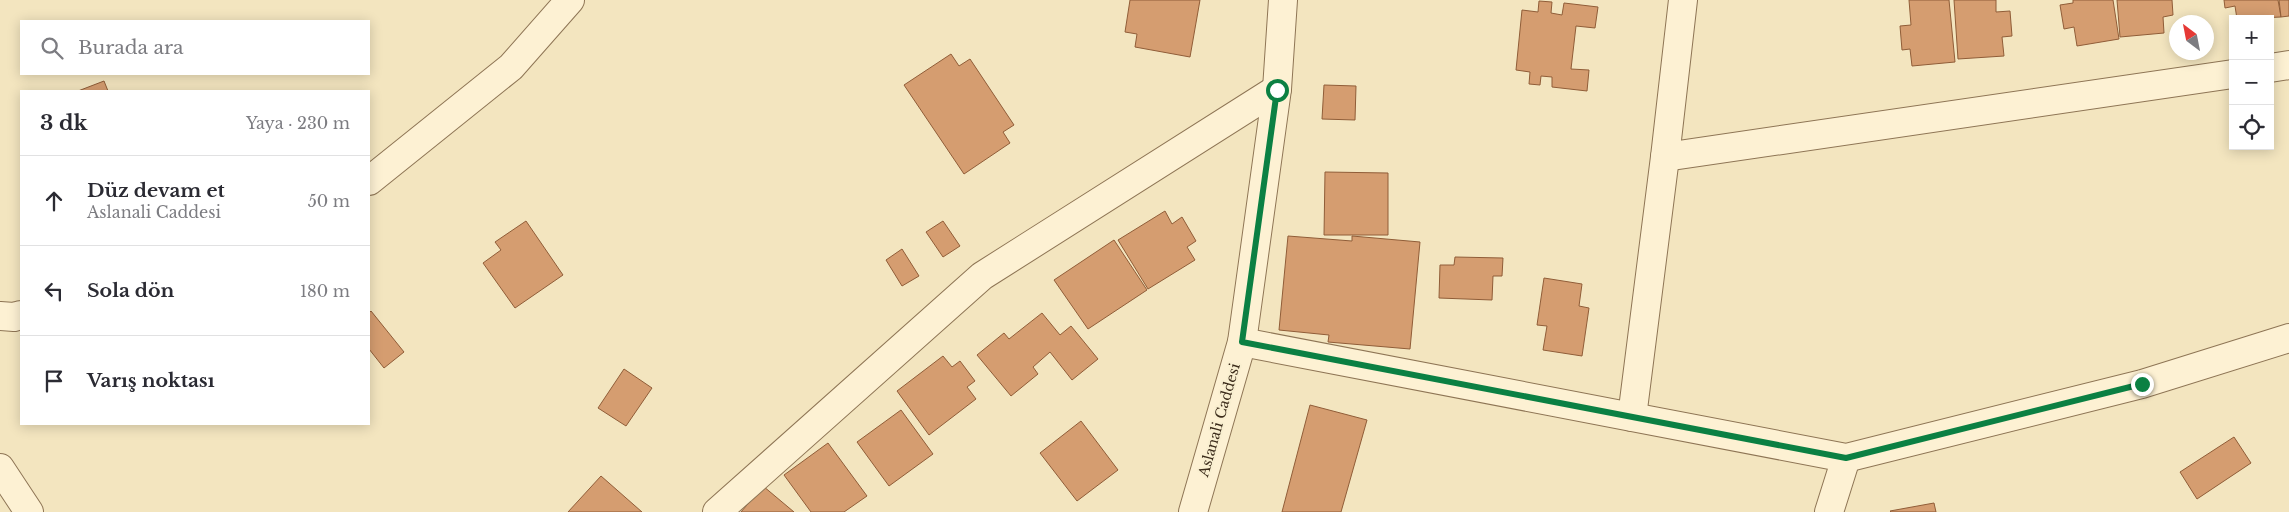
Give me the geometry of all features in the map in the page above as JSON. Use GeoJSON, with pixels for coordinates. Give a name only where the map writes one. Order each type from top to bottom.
{"type":"FeatureCollection","features":[{"type":"Feature","properties":{"kind":"street"},"geometry":{"type":"LineString","coordinates":[[370,181],[511,67],[570,0]]}},
{"type":"Feature","properties":{"kind":"street","name":"Aslanali Caddesi"},"geometry":{"type":"LineString","coordinates":[[1193,512],[1242,342],[1277,90],[1283,0]]}},
{"type":"Feature","properties":{"kind":"street"},"geometry":{"type":"LineString","coordinates":[[1632,417],[1683,0]]}},
{"type":"Feature","properties":{"kind":"street"},"geometry":{"type":"LineString","coordinates":[[2274,67],[2289,65]]}},
{"type":"Feature","properties":{"kind":"street"},"geometry":{"type":"LineString","coordinates":[[1665,157],[2229,75]]}},
{"type":"Feature","properties":{"kind":"street"},"geometry":{"type":"LineString","coordinates":[[717,512],[982,276],[1277,90]]}},
{"type":"Feature","properties":{"kind":"street"},"geometry":{"type":"LineString","coordinates":[[0,316],[20,315]]}},
{"type":"Feature","properties":{"kind":"street"},"geometry":{"type":"LineString","coordinates":[[1242,342],[1846,458],[2142,384],[2289,338]]}},
{"type":"Feature","properties":{"kind":"street"},"geometry":{"type":"LineString","coordinates":[[1829,512],[1846,458]]}},
{"type":"Feature","properties":{"kind":"street"},"geometry":{"type":"LineString","coordinates":[[0,468],[29,512]]}},
{"type":"Feature","properties":{"kind":"building"},"geometry":{"type":"Polygon","coordinates":[[[1130,0],[1200,0],[1190,57],[1135,47],[1137,34],[1125,32],[1130,0]]]}},
{"type":"Feature","properties":{"kind":"building"},"geometry":{"type":"Polygon","coordinates":[[[1909,0],[1949,0],[1955,62],[1912,66],[1910,49],[1902,50],[1900,26],[1911,25],[1909,0]]]}},
{"type":"Feature","properties":{"kind":"building"},"geometry":{"type":"Polygon","coordinates":[[[1954,0],[1996,0],[1996,12],[2010,11],[2012,36],[2002,37],[2004,56],[1958,59],[1954,0]]]}},
{"type":"Feature","properties":{"kind":"building"},"geometry":{"type":"Polygon","coordinates":[[[2073,0],[2113,0],[2119,39],[2077,46],[2074,27],[2064,29],[2060,5],[2073,3],[2073,0]]]}},
{"type":"Feature","properties":{"kind":"building"},"geometry":{"type":"Polygon","coordinates":[[[2117,0],[2172,0],[2173,15],[2163,17],[2164,33],[2120,37],[2117,0]]]}},
{"type":"Feature","properties":{"kind":"building"},"geometry":{"type":"Polygon","coordinates":[[[2224,0],[2278,0],[2281,17],[2274,17],[2274,15],[2236,15],[2235,6],[2225,8],[2224,0]]]}},
{"type":"Feature","properties":{"kind":"building"},"geometry":{"type":"Polygon","coordinates":[[[2279,0],[2289,0],[2289,16],[2281,17],[2279,0]]]}},
{"type":"Feature","properties":{"kind":"building"},"geometry":{"type":"Polygon","coordinates":[[[1539,1],[1552,2],[1551,13],[1562,15],[1564,3],[1598,7],[1595,28],[1576,26],[1571,69],[1589,70],[1587,91],[1552,87],[1552,77],[1541,76],[1540,85],[1529,84],[1530,72],[1516,70],[1522,10],[1538,12],[1539,1]]]}},
{"type":"Feature","properties":{"kind":"building"},"geometry":{"type":"Polygon","coordinates":[[[951,54],[959,66],[970,59],[1014,125],[1003,132],[1010,143],[964,174],[904,85],[951,54]]]}},
{"type":"Feature","properties":{"kind":"building"},"geometry":{"type":"Polygon","coordinates":[[[104,81],[108,90],[81,90],[104,81]]]}},
{"type":"Feature","properties":{"kind":"building"},"geometry":{"type":"Polygon","coordinates":[[[1324,85],[1356,86],[1355,120],[1322,119],[1324,85]]]}},
{"type":"Feature","properties":{"kind":"building"},"geometry":{"type":"Polygon","coordinates":[[[1325,172],[1388,173],[1388,235],[1324,235],[1325,172]]]}},
{"type":"Feature","properties":{"kind":"building"},"geometry":{"type":"Polygon","coordinates":[[[1165,211],[1172,224],[1182,217],[1196,241],[1187,247],[1195,260],[1148,289],[1118,240],[1165,211]]]}},
{"type":"Feature","properties":{"kind":"building"},"geometry":{"type":"Polygon","coordinates":[[[526,221],[563,275],[515,308],[483,263],[501,250],[495,242],[526,221]]]}},
{"type":"Feature","properties":{"kind":"building"},"geometry":{"type":"Polygon","coordinates":[[[943,221],[960,246],[943,257],[926,232],[943,221]]]}},
{"type":"Feature","properties":{"kind":"building"},"geometry":{"type":"Polygon","coordinates":[[[1288,236],[1352,241],[1352,236],[1420,242],[1410,349],[1328,342],[1329,335],[1279,330],[1288,236]]]}},
{"type":"Feature","properties":{"kind":"building"},"geometry":{"type":"Polygon","coordinates":[[[1114,240],[1147,290],[1088,329],[1054,280],[1114,240]]]}},
{"type":"Feature","properties":{"kind":"building"},"geometry":{"type":"Polygon","coordinates":[[[902,249],[919,276],[902,286],[886,260],[902,249]]]}},
{"type":"Feature","properties":{"kind":"building"},"geometry":{"type":"Polygon","coordinates":[[[1455,257],[1503,258],[1502,276],[1493,276],[1492,300],[1439,298],[1440,265],[1454,265],[1455,257]]]}},
{"type":"Feature","properties":{"kind":"building"},"geometry":{"type":"Polygon","coordinates":[[[1544,278],[1582,284],[1579,306],[1589,308],[1582,356],[1543,350],[1547,326],[1537,325],[1544,278]]]}},
{"type":"Feature","properties":{"kind":"building"},"geometry":{"type":"Polygon","coordinates":[[[370,312],[404,352],[384,368],[370,350],[370,312]]]}},
{"type":"Feature","properties":{"kind":"building"},"geometry":{"type":"Polygon","coordinates":[[[1042,313],[1060,335],[1071,326],[1098,359],[1072,380],[1050,352],[1033,367],[1038,374],[1011,396],[977,355],[1004,333],[1009,339],[1042,313]]]}},
{"type":"Feature","properties":{"kind":"building"},"geometry":{"type":"Polygon","coordinates":[[[943,356],[952,367],[960,361],[975,381],[967,387],[976,399],[929,435],[897,391],[943,356]]]}},
{"type":"Feature","properties":{"kind":"building"},"geometry":{"type":"Polygon","coordinates":[[[624,369],[652,388],[626,426],[598,408],[624,369]]]}},
{"type":"Feature","properties":{"kind":"building"},"geometry":{"type":"Polygon","coordinates":[[[1310,405],[1367,420],[1341,512],[1282,512],[1310,405]]]}},
{"type":"Feature","properties":{"kind":"building"},"geometry":{"type":"Polygon","coordinates":[[[901,410],[933,454],[889,486],[857,442],[901,410]]]}},
{"type":"Feature","properties":{"kind":"building"},"geometry":{"type":"Polygon","coordinates":[[[1081,421],[1118,470],[1077,501],[1040,453],[1081,421]]]}},
{"type":"Feature","properties":{"kind":"building"},"geometry":{"type":"Polygon","coordinates":[[[2234,437],[2251,463],[2197,499],[2180,472],[2234,437]]]}},
{"type":"Feature","properties":{"kind":"building"},"geometry":{"type":"Polygon","coordinates":[[[828,443],[867,496],[844,512],[811,512],[784,475],[828,443]]]}},
{"type":"Feature","properties":{"kind":"building"},"geometry":{"type":"Polygon","coordinates":[[[601,476],[642,512],[568,512],[601,476]]]}},
{"type":"Feature","properties":{"kind":"building"},"geometry":{"type":"Polygon","coordinates":[[[763,486],[794,512],[741,512],[763,486]]]}},
{"type":"Feature","properties":{"kind":"building"},"geometry":{"type":"Polygon","coordinates":[[[1934,503],[1936,512],[1890,511],[1934,503]]]}},
{"type":"Feature","properties":{"kind":"route"},"geometry":{"type":"LineString","coordinates":[[1277,90],[1242,342],[1846,458],[2142,384]]}}]}
